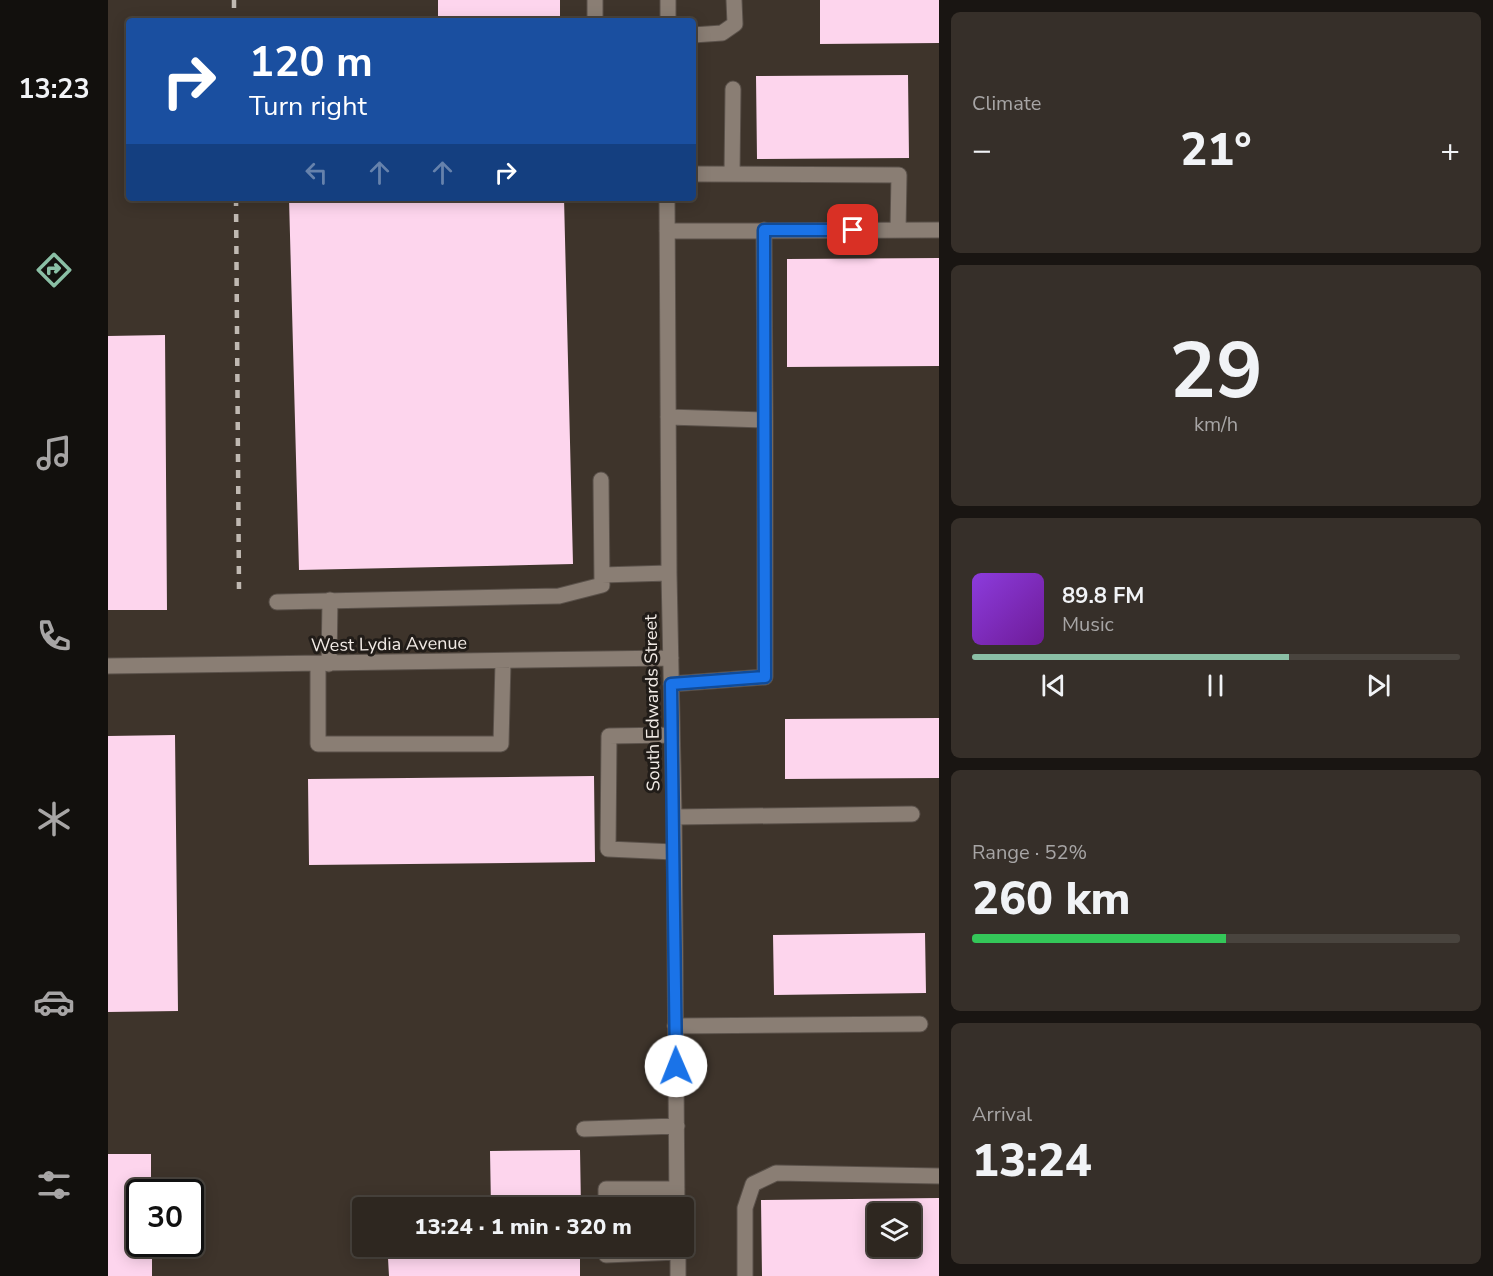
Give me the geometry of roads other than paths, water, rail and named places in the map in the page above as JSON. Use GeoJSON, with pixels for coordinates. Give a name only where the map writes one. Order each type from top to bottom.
{"type":"FeatureCollection","features":[{"type":"Feature","properties":{"kind":"street"},"geometry":{"type":"LineString","coordinates":[[595,0],[595,18]]}},
{"type":"Feature","properties":{"kind":"street"},"geometry":{"type":"LineString","coordinates":[[668,0],[668,18]]}},
{"type":"Feature","properties":{"kind":"street"},"geometry":{"type":"LineString","coordinates":[[696,35],[722,33],[735,24],[734,0]]}},
{"type":"Feature","properties":{"kind":"street"},"geometry":{"type":"LineString","coordinates":[[732,174],[733,89]]}},
{"type":"Feature","properties":{"kind":"street"},"geometry":{"type":"LineString","coordinates":[[696,174],[899,175],[898,230]]}},
{"type":"Feature","properties":{"kind":"street","name":"South Edwards Street"},"geometry":{"type":"LineString","coordinates":[[667,201],[677,1197]]}},
{"type":"Feature","properties":{"kind":"street"},"geometry":{"type":"LineString","coordinates":[[671,684],[765,677],[764,230]]}},
{"type":"Feature","properties":{"kind":"street"},"geometry":{"type":"LineString","coordinates":[[667,231],[939,230]]}},
{"type":"Feature","properties":{"kind":"street"},"geometry":{"type":"LineString","coordinates":[[668,417],[765,420]]}},
{"type":"Feature","properties":{"kind":"street"},"geometry":{"type":"LineString","coordinates":[[277,602],[559,596],[602,585],[601,480]]}},
{"type":"Feature","properties":{"kind":"street"},"geometry":{"type":"LineString","coordinates":[[602,575],[669,573]]}},
{"type":"Feature","properties":{"kind":"street"},"geometry":{"type":"LineString","coordinates":[[330,600],[318,744],[501,744],[503,662]]}},
{"type":"Feature","properties":{"kind":"street","name":"West Lydia Avenue"},"geometry":{"type":"LineString","coordinates":[[108,666],[671,658]]}},
{"type":"Feature","properties":{"kind":"street"},"geometry":{"type":"LineString","coordinates":[[672,735],[609,736],[608,849],[674,852]]}},
{"type":"Feature","properties":{"kind":"street"},"geometry":{"type":"LineString","coordinates":[[674,817],[912,814]]}},
{"type":"Feature","properties":{"kind":"street"},"geometry":{"type":"LineString","coordinates":[[675,1026],[920,1023]]}},
{"type":"Feature","properties":{"kind":"street"},"geometry":{"type":"LineString","coordinates":[[584,1129],[676,1126]]}},
{"type":"Feature","properties":{"kind":"street"},"geometry":{"type":"LineString","coordinates":[[745,1276],[744,1208],[753,1184],[776,1173],[939,1176]]}},
{"type":"Feature","properties":{"kind":"street"},"geometry":{"type":"LineString","coordinates":[[606,1197],[606,1189],[677,1189]]}},
{"type":"Feature","properties":{"kind":"street"},"geometry":{"type":"LineString","coordinates":[[678,1257],[678,1276]]}},
{"type":"Feature","properties":{"kind":"railway"},"geometry":{"type":"LineString","coordinates":[[234,0],[234,18]]}},
{"type":"Feature","properties":{"kind":"railway"},"geometry":{"type":"LineString","coordinates":[[236,201],[239,589]]}}]}
